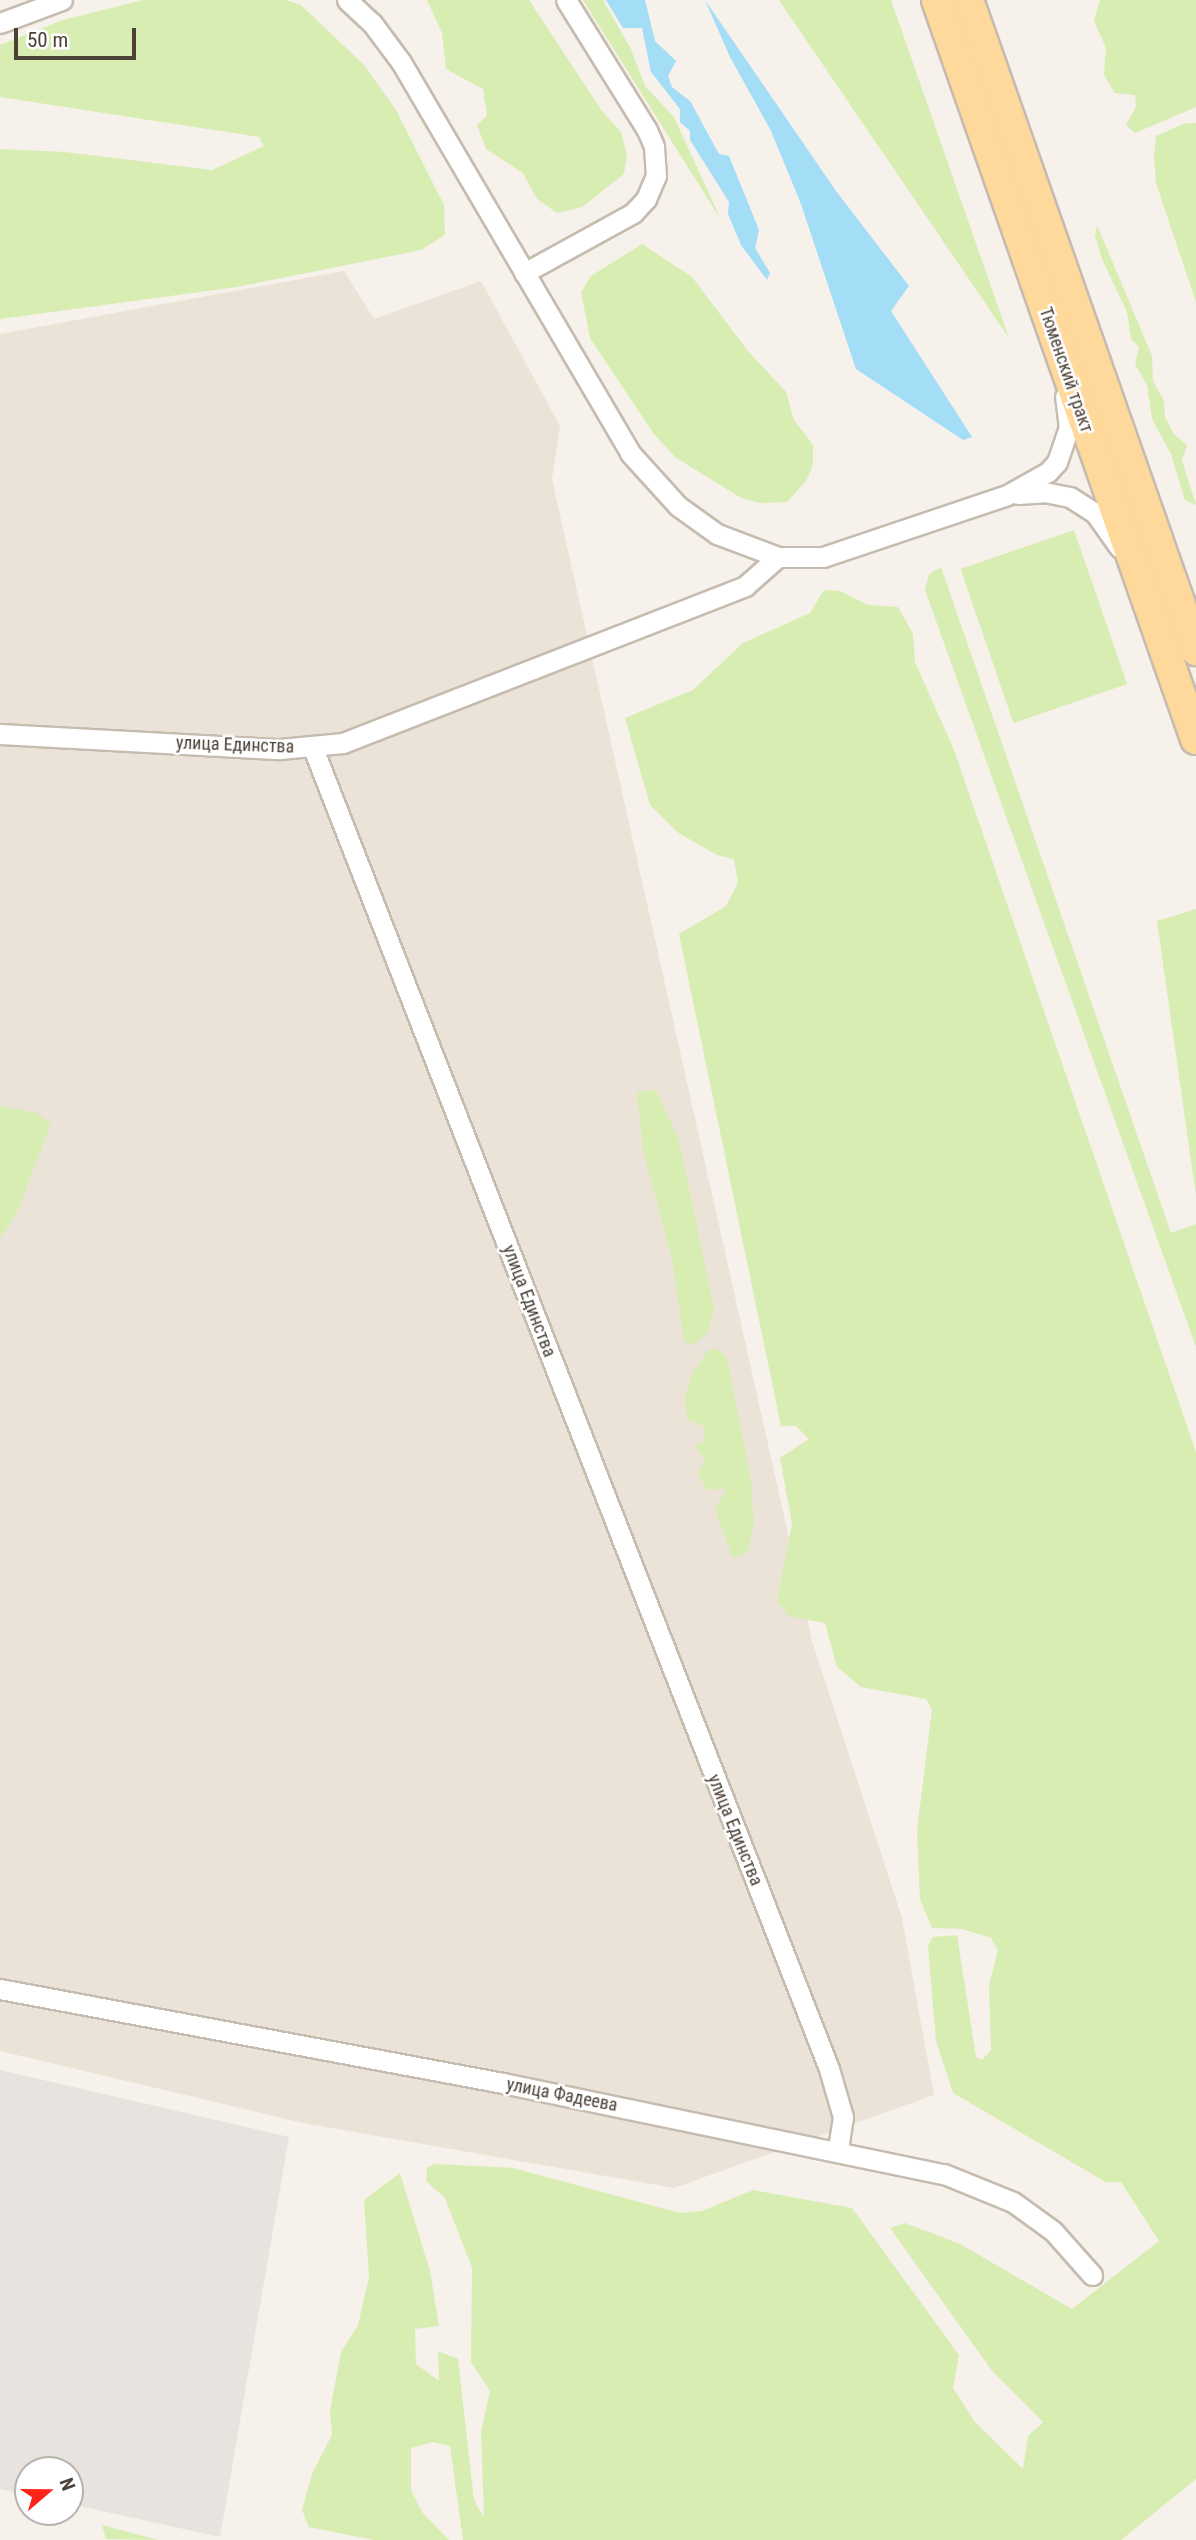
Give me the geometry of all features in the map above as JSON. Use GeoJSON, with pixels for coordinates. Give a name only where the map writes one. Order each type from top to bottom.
{"type":"FeatureCollection","features":[{"type":"Feature","properties":{"kind":"main road","name":"Тюменский тракт"},"geometry":{"type":"LineString","coordinates":[[937,0],[1196,739]]}},
{"type":"Feature","properties":{"kind":"main road","name":"Тюменский тракт"},"geometry":{"type":"LineString","coordinates":[[968,0],[1196,650]]}},
{"type":"Feature","properties":{"kind":"street"},"geometry":{"type":"LineString","coordinates":[[0,23],[62,0]]}},
{"type":"Feature","properties":{"kind":"street"},"geometry":{"type":"LineString","coordinates":[[347,0],[372,23],[401,62],[616,431],[648,475],[678,506],[717,534],[778,557],[823,558],[848,552],[1007,495],[1048,472],[1068,439],[1069,417],[1056,340]]}},
{"type":"Feature","properties":{"kind":"street"},"geometry":{"type":"LineString","coordinates":[[524,273],[633,213],[646,200],[656,176],[654,146],[647,130],[566,0]]}},
{"type":"Feature","properties":{"kind":"street"},"geometry":{"type":"LineString","coordinates":[[1007,495],[1056,493],[1083,504],[1109,530],[1141,581]]}},
{"type":"Feature","properties":{"kind":"street"},"geometry":{"type":"LineString","coordinates":[[313,748],[382,729],[720,597],[760,577],[778,557]]}},
{"type":"Feature","properties":{"kind":"street","name":"улица Единства"},"geometry":{"type":"LineString","coordinates":[[0,734],[313,748],[829,2069],[842,2117],[838,2150]]}},
{"type":"Feature","properties":{"kind":"street","name":"улица Фадеева"},"geometry":{"type":"LineString","coordinates":[[0,1989],[838,2150],[944,2174],[1002,2196],[1053,2231],[1092,2274]]}},
{"type":"Feature","properties":{"kind":"shaded area"},"geometry":{"type":"Polygon","coordinates":[[[344,271],[374,319],[481,281],[560,426],[552,479],[812,1641],[902,1918],[934,2095],[674,2188],[303,2123],[0,2051],[0,334],[344,271]]]}},
{"type":"Feature","properties":{"kind":"shaded area"},"geometry":{"type":"Polygon","coordinates":[[[0,2070],[289,2137],[220,2537],[84,2507],[84,2456],[14,2456],[14,2492],[0,2489],[0,2070]]]}},
{"type":"Feature","properties":{"kind":"green space"},"geometry":{"type":"Polygon","coordinates":[[[143,0],[286,0],[301,5],[364,65],[396,110],[444,205],[445,235],[421,250],[237,287],[0,319],[0,149],[65,152],[212,170],[264,146],[259,137],[0,97],[0,45],[63,20],[143,0]]]}},
{"type":"Feature","properties":{"kind":"green space"},"geometry":{"type":"Polygon","coordinates":[[[427,0],[529,0],[602,111],[621,132],[627,155],[624,174],[582,207],[557,213],[537,199],[523,173],[486,149],[477,125],[487,116],[483,89],[446,69],[442,33],[427,0]]]}},
{"type":"Feature","properties":{"kind":"green space"},"geometry":{"type":"Polygon","coordinates":[[[583,0],[603,0],[631,49],[645,86],[674,117],[721,220],[583,0]]]}},
{"type":"Feature","properties":{"kind":"green space"},"geometry":{"type":"Polygon","coordinates":[[[779,0],[891,0],[1009,338],[785,9],[779,0]]]}},
{"type":"Feature","properties":{"kind":"green space"},"geometry":{"type":"Polygon","coordinates":[[[1100,0],[1196,0],[1196,107],[1135,133],[1126,125],[1136,107],[1135,95],[1115,93],[1104,75],[1106,48],[1094,21],[1100,0]]]}},
{"type":"Feature","properties":{"kind":"green space"},"geometry":{"type":"Polygon","coordinates":[[[1186,123],[1196,123],[1196,302],[1156,183],[1154,157],[1156,136],[1186,123]]]}},
{"type":"Feature","properties":{"kind":"green space"},"geometry":{"type":"Polygon","coordinates":[[[1097,225],[1152,356],[1153,381],[1164,401],[1165,417],[1174,434],[1187,445],[1182,460],[1196,505],[1185,500],[1171,454],[1152,419],[1147,385],[1135,364],[1139,347],[1131,339],[1127,312],[1102,259],[1095,236],[1097,225]]]}},
{"type":"Feature","properties":{"kind":"green space"},"geometry":{"type":"Polygon","coordinates":[[[642,244],[692,277],[748,351],[786,392],[794,420],[813,445],[813,465],[806,481],[787,502],[760,503],[741,498],[675,457],[654,434],[590,338],[581,292],[591,276],[642,244]]]}},
{"type":"Feature","properties":{"kind":"green space"},"geometry":{"type":"Polygon","coordinates":[[[1074,530],[1127,684],[1014,723],[961,569],[1074,530]]]}},
{"type":"Feature","properties":{"kind":"green space"},"geometry":{"type":"Polygon","coordinates":[[[941,567],[1171,1233],[1196,1224],[1196,1347],[925,590],[929,574],[941,567]]]}},
{"type":"Feature","properties":{"kind":"green space"},"geometry":{"type":"Polygon","coordinates":[[[824,590],[840,591],[868,605],[898,607],[913,634],[915,662],[954,750],[1196,1452],[1196,2479],[1121,2540],[463,2540],[450,2446],[433,2442],[411,2448],[411,2490],[422,2512],[449,2540],[374,2540],[309,2527],[302,2510],[312,2474],[332,2435],[330,2411],[341,2352],[358,2325],[369,2277],[364,2200],[400,2173],[430,2271],[439,2326],[415,2329],[416,2364],[439,2381],[438,2351],[458,2359],[474,2500],[484,2518],[481,2431],[490,2391],[471,2362],[472,2268],[445,2198],[426,2181],[427,2168],[434,2164],[513,2168],[680,2213],[702,2211],[753,2190],[852,2208],[959,2355],[953,2388],[975,2422],[1023,2469],[1028,2436],[1043,2422],[993,2372],[890,2228],[905,2223],[960,2244],[1072,2309],[1159,2241],[1121,2182],[1106,2182],[953,2093],[936,2041],[928,1946],[933,1937],[957,1935],[976,2057],[982,2060],[991,2050],[989,1985],[998,1950],[991,1938],[962,1929],[932,1928],[920,1899],[917,1831],[932,1709],[926,1699],[861,1687],[837,1667],[825,1623],[788,1616],[777,1601],[792,1524],[780,1458],[809,1439],[796,1426],[781,1426],[679,934],[726,906],[738,883],[734,859],[717,855],[677,832],[650,805],[625,718],[693,690],[743,643],[810,613],[824,590]]]}},
{"type":"Feature","properties":{"kind":"green space"},"geometry":{"type":"Polygon","coordinates":[[[1196,909],[1196,1196],[1157,921],[1196,909]]]}},
{"type":"Feature","properties":{"kind":"green space"},"geometry":{"type":"Polygon","coordinates":[[[656,1090],[679,1140],[714,1309],[707,1334],[692,1345],[684,1341],[672,1259],[643,1150],[637,1092],[656,1090]]]}},
{"type":"Feature","properties":{"kind":"green space"},"geometry":{"type":"Polygon","coordinates":[[[0,1106],[37,1113],[51,1124],[17,1212],[0,1239],[0,1106]]]}},
{"type":"Feature","properties":{"kind":"green space"},"geometry":{"type":"Polygon","coordinates":[[[709,1349],[720,1350],[727,1358],[751,1481],[754,1524],[748,1551],[733,1558],[715,1509],[727,1489],[708,1490],[697,1474],[705,1461],[694,1446],[705,1440],[704,1427],[687,1419],[685,1398],[692,1373],[709,1349]]]}},
{"type":"Feature","properties":{"kind":"green space"},"geometry":{"type":"Polygon","coordinates":[[[102,2525],[158,2540],[106,2539],[102,2525]]]}},
{"type":"Feature","properties":{"kind":"water"},"geometry":{"type":"Polygon","coordinates":[[[606,0],[645,0],[655,41],[676,61],[668,76],[672,87],[690,101],[719,154],[729,156],[759,230],[755,248],[770,273],[767,280],[741,245],[728,214],[729,202],[690,140],[690,131],[680,122],[680,109],[651,72],[642,28],[623,28],[606,0]]]}},
{"type":"Feature","properties":{"kind":"water"},"geometry":{"type":"Polygon","coordinates":[[[705,0],[836,191],[909,286],[891,311],[972,437],[963,440],[856,369],[801,204],[771,131],[730,57],[705,0]]]}}]}
